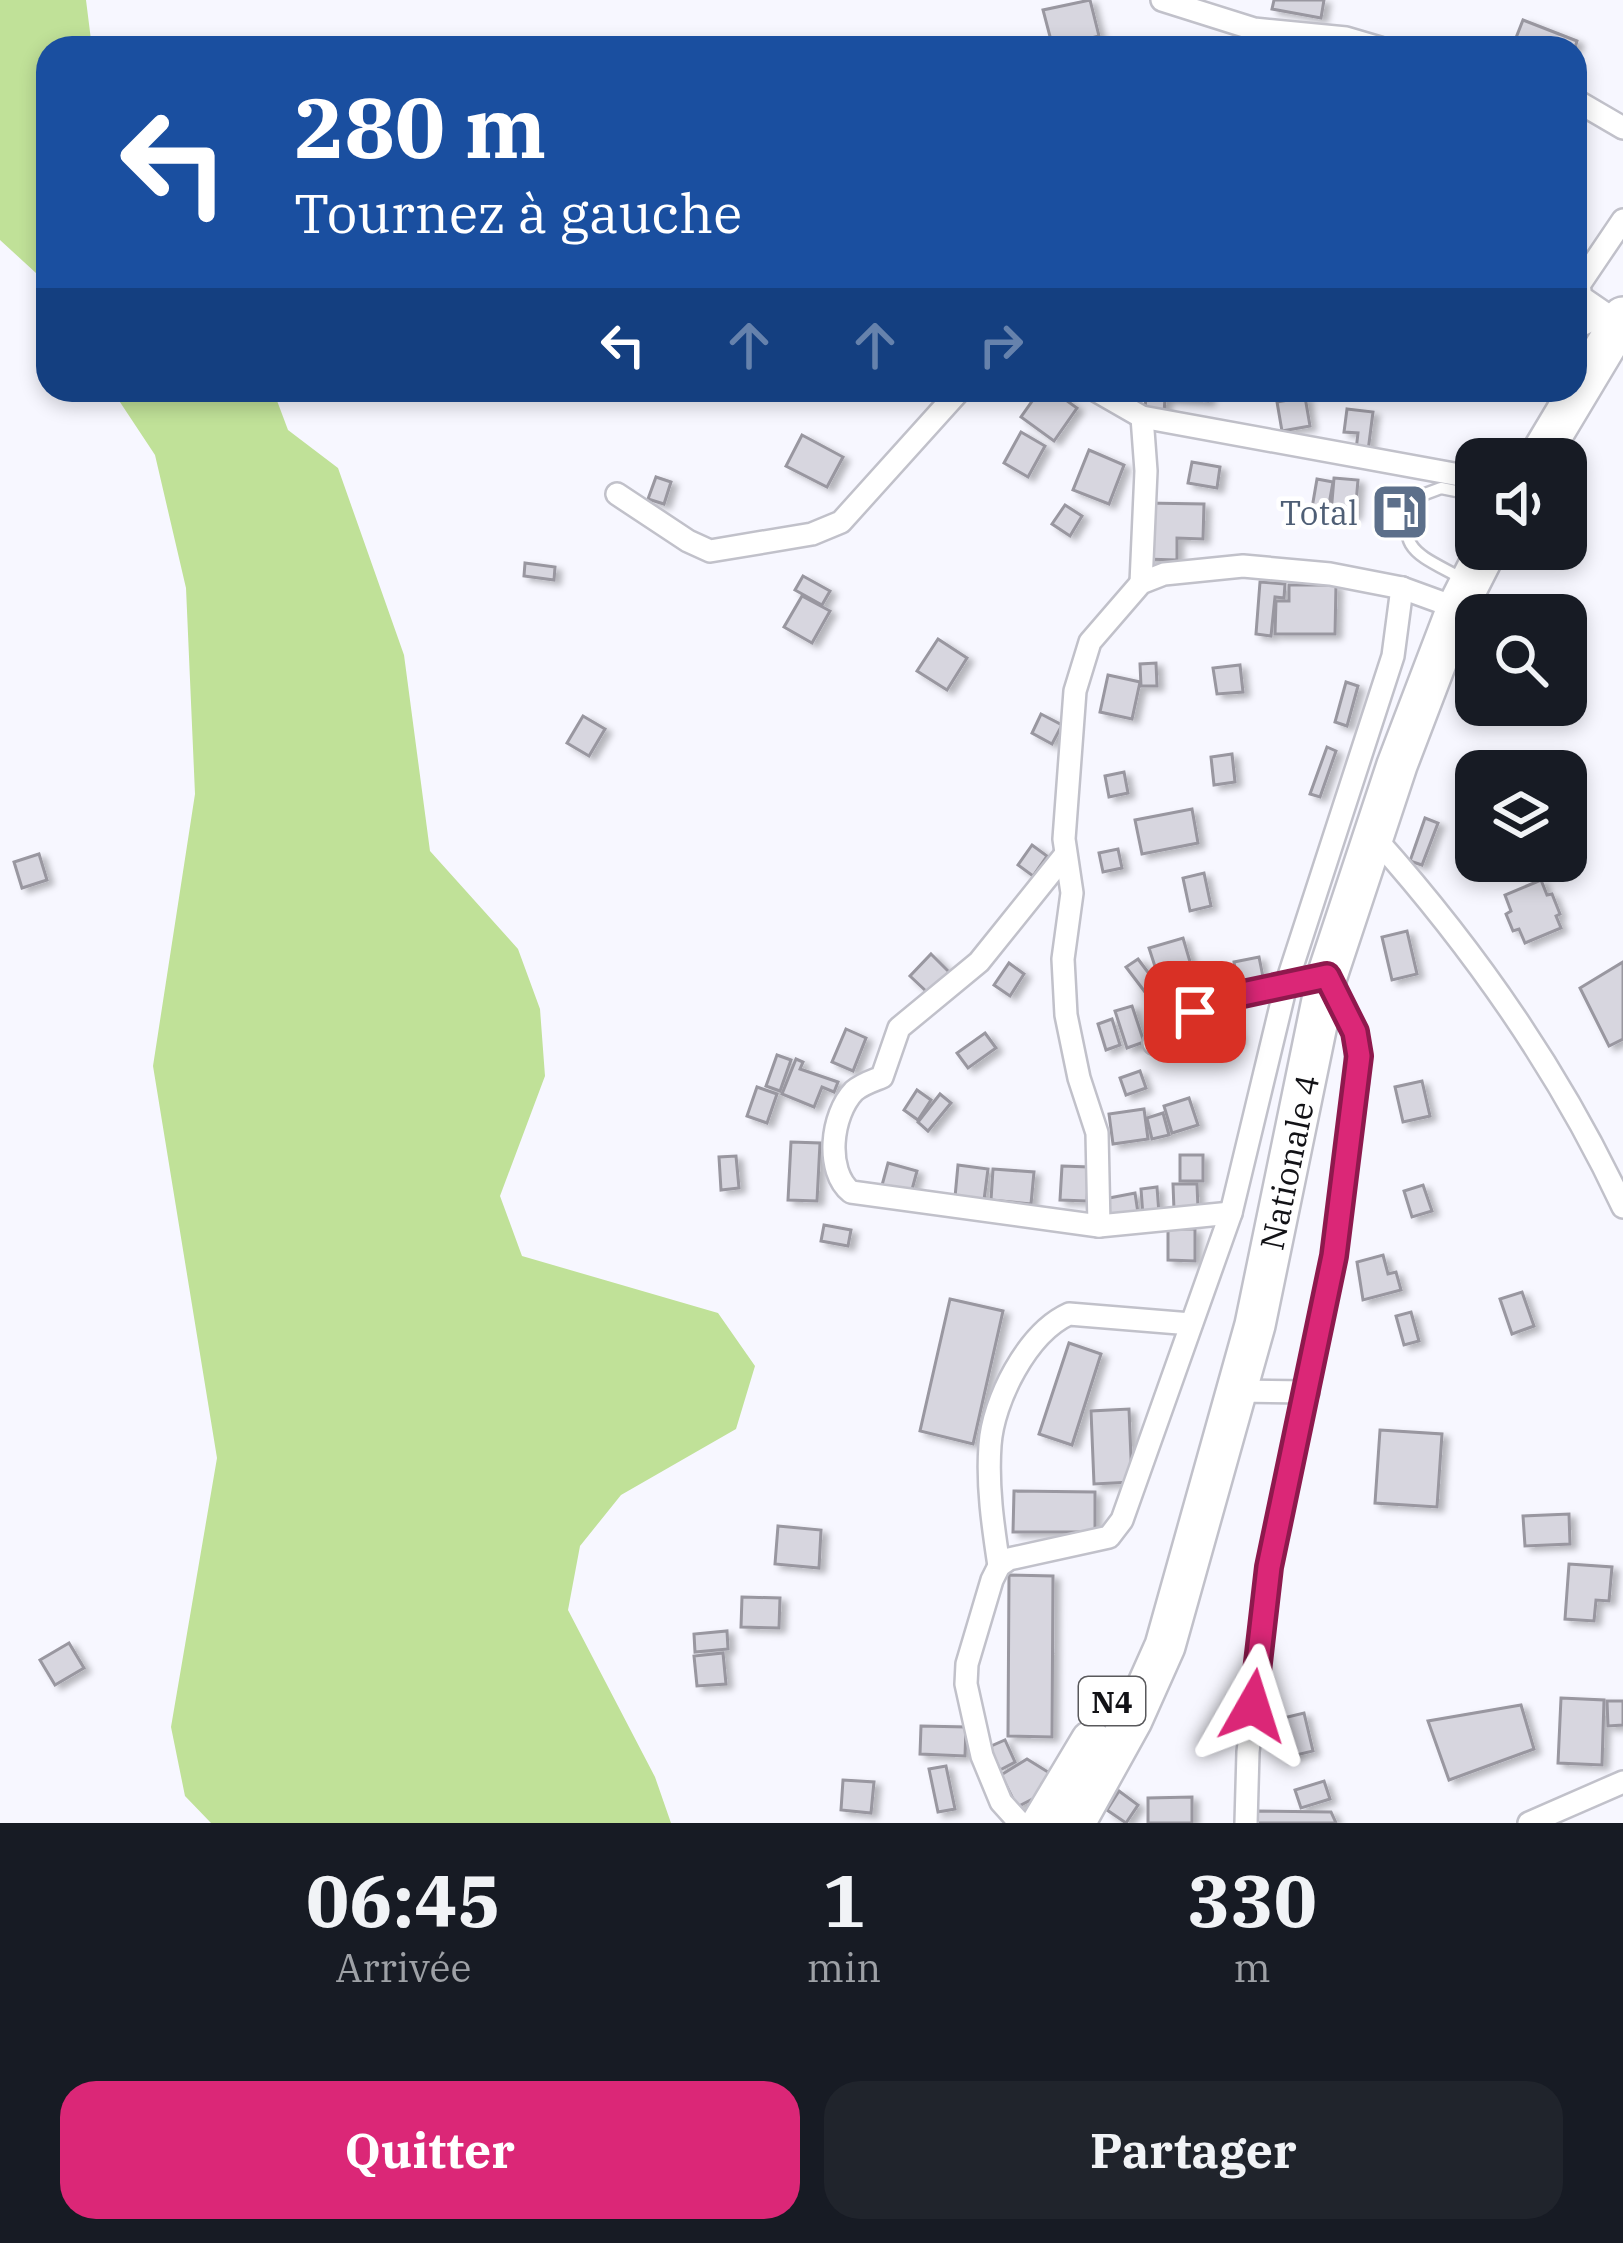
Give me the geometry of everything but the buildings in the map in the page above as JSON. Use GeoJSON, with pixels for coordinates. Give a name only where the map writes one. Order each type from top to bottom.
{"type":"FeatureCollection","features":[{"type":"Feature","properties":{"kind":"highway"},"geometry":{"type":"LineString","coordinates":[[1587,370],[1616,318]]}},
{"type":"Feature","properties":{"kind":"highway"},"geometry":{"type":"LineString","coordinates":[[1550,438],[1570,402]]}},
{"type":"Feature","properties":{"kind":"highway","name":"Nationale 4"},"geometry":{"type":"LineString","coordinates":[[1076,1823],[1132,1720],[1165,1646],[1255,1325],[1327,976],[1397,765],[1471,580]]}},
{"type":"Feature","properties":{"kind":"highway","name":"Nationale 4"},"geometry":{"type":"LineString","coordinates":[[1042,1823],[1074,1774],[1151,1627],[1183,1580]]}},
{"type":"Feature","properties":{"kind":"street"},"geometry":{"type":"LineString","coordinates":[[1162,0],[1254,28],[1328,36]]}},
{"type":"Feature","properties":{"kind":"street"},"geometry":{"type":"LineString","coordinates":[[1587,107],[1623,128]]}},
{"type":"Feature","properties":{"kind":"street"},"geometry":{"type":"LineString","coordinates":[[1587,273],[1623,220]]}},
{"type":"Feature","properties":{"kind":"street"},"geometry":{"type":"LineString","coordinates":[[1587,301],[1616,318]]}},
{"type":"Feature","properties":{"kind":"street"},"geometry":{"type":"LineString","coordinates":[[617,494],[688,542],[710,551],[812,534],[841,522],[949,402]]}},
{"type":"Feature","properties":{"kind":"street"},"geometry":{"type":"LineString","coordinates":[[1116,402],[1142,417],[1455,474]]}},
{"type":"Feature","properties":{"kind":"street"},"geometry":{"type":"LineString","coordinates":[[1141,583],[1146,471],[1142,417]]}},
{"type":"Feature","properties":{"kind":"street"},"geometry":{"type":"LineString","coordinates":[[1099,1226],[1097,1133],[1066,1015],[1063,959],[1072,893],[1065,855],[1075,691],[1090,642],[1141,583],[1164,574],[1243,566],[1330,574],[1402,588],[1471,580]]}},
{"type":"Feature","properties":{"kind":"street"},"geometry":{"type":"LineString","coordinates":[[999,1566],[1009,1559],[1108,1538],[1122,1520],[1231,1213],[1286,985],[1393,656],[1402,588]]}},
{"type":"Feature","properties":{"kind":"street"},"geometry":{"type":"LineString","coordinates":[[1375,838],[1444,916],[1546,1064],[1590,1136],[1623,1208]]}},
{"type":"Feature","properties":{"kind":"street"},"geometry":{"type":"LineString","coordinates":[[1065,855],[979,962],[899,1028],[882,1078],[851,1094],[836,1127],[839,1182],[851,1192],[1099,1226],[1231,1213]]}},
{"type":"Feature","properties":{"kind":"street"},"geometry":{"type":"LineString","coordinates":[[1154,1043],[1195,1012],[1224,998],[1327,976],[1355,1032],[1358,1078],[1334,1256],[1269,1567],[1248,1752],[1246,1823]]}},
{"type":"Feature","properties":{"kind":"street"},"geometry":{"type":"LineString","coordinates":[[1020,1823],[1001,1802],[982,1756],[966,1684],[967,1664],[999,1566],[989,1506],[990,1439],[1017,1363],[1053,1321],[1069,1314],[1191,1324]]}},
{"type":"Feature","properties":{"kind":"street"},"geometry":{"type":"LineString","coordinates":[[1236,1391],[1308,1392]]}},
{"type":"Feature","properties":{"kind":"street"},"geometry":{"type":"LineString","coordinates":[[1529,1823],[1623,1782]]}},
{"type":"Feature","properties":{"kind":"lane"},"geometry":{"type":"LineString","coordinates":[[1455,491],[1441,488],[1418,497],[1405,522],[1407,537],[1416,554],[1471,580]]}},
{"type":"Feature","properties":{"kind":"green space"},"geometry":{"type":"Polygon","coordinates":[[[0,0],[86,0],[90,36],[36,36],[36,273],[0,240],[0,0]]]}},
{"type":"Feature","properties":{"kind":"green space"},"geometry":{"type":"Polygon","coordinates":[[[120,402],[278,402],[288,430],[338,468],[404,655],[430,851],[518,949],[540,1009],[545,1076],[500,1196],[522,1256],[718,1313],[755,1366],[736,1429],[621,1495],[580,1546],[568,1610],[655,1777],[671,1823],[211,1823],[185,1796],[171,1727],[217,1458],[153,1066],[195,794],[186,588],[155,455],[120,402]]]}},
{"type":"Feature","properties":{"kind":"place","name":"Total"},"geometry":{"type":"Point","coordinates":[1400,512]}},
{"type":"Feature","properties":{"kind":"route"},"geometry":{"type":"LineString","coordinates":[[1195,1012],[1224,998],[1327,976],[1355,1032],[1359,1056],[1334,1256],[1269,1567],[1253,1706]]}}]}
